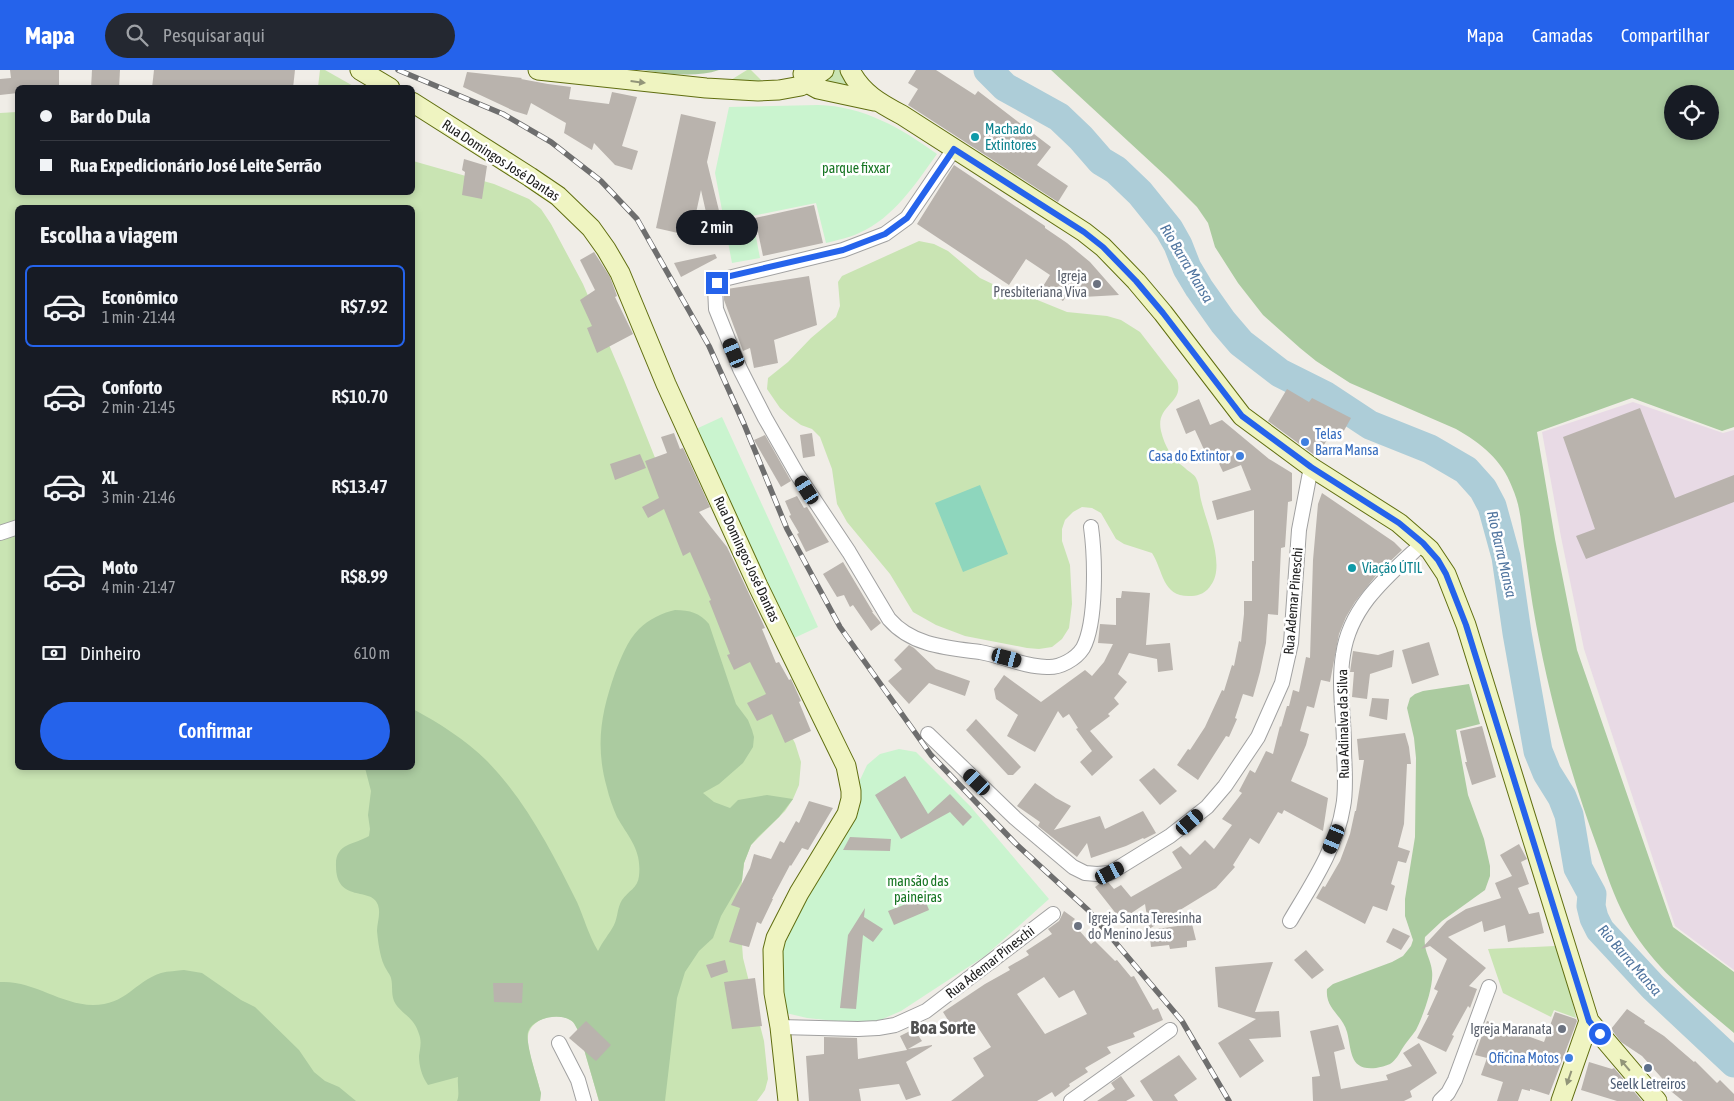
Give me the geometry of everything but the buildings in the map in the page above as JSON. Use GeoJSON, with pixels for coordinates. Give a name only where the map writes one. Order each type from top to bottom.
{"type":"FeatureCollection","features":[{"type":"Feature","properties":{"kind":"street"},"geometry":{"type":"LineString","coordinates":[[360,70],[385,85]]}},
{"type":"Feature","properties":{"kind":"street"},"geometry":{"type":"LineString","coordinates":[[538,70],[706,88],[758,91],[799,82],[824,70]]}},
{"type":"Feature","properties":{"kind":"street"},"geometry":{"type":"LineString","coordinates":[[850,70],[860,86],[878,102],[902,115],[1084,232],[1103,247],[1136,281],[1163,313],[1242,416],[1311,467],[1399,523],[1423,543],[1438,560],[1446,574],[1466,625],[1589,1021],[1632,1074],[1657,1101]]}},
{"type":"Feature","properties":{"kind":"street"},"geometry":{"type":"LineString","coordinates":[[799,82],[878,102]]}},
{"type":"Feature","properties":{"kind":"street","name":"Rua Domingos José Dantas"},"geometry":{"type":"LineString","coordinates":[[415,104],[530,176],[558,196],[591,228],[606,249],[620,273],[662,376],[758,586],[846,766],[851,791],[846,814],[799,893],[776,938],[773,950],[774,993],[780,1026],[788,1101]]}},
{"type":"Feature","properties":{"kind":"street"},"geometry":{"type":"LineString","coordinates":[[954,149],[907,218],[894,229],[874,239],[843,250],[720,280],[715,287],[716,309],[740,369],[797,474],[816,505],[850,552],[889,619],[902,632],[929,644],[988,654],[1048,668],[1063,664],[1077,655],[1082,649],[1090,625],[1093,566],[1091,527]]}},
{"type":"Feature","properties":{"kind":"street","name":"Rua Ademar Pineschi"},"geometry":{"type":"LineString","coordinates":[[928,734],[1015,818],[1073,867],[1085,873],[1110,873],[1170,836],[1207,807],[1225,786],[1258,737],[1272,709],[1287,663],[1291,643],[1299,530],[1311,467]]}},
{"type":"Feature","properties":{"kind":"street"},"geometry":{"type":"LineString","coordinates":[[0,533],[15,528]]}},
{"type":"Feature","properties":{"kind":"street","name":"Rua Adinalva da Silva"},"geometry":{"type":"LineString","coordinates":[[1290,921],[1329,850],[1341,817],[1344,790],[1342,655],[1352,625],[1358,612],[1372,592],[1423,543]]}},
{"type":"Feature","properties":{"kind":"street","name":"Rua Ademar Pineschi"},"geometry":{"type":"LineString","coordinates":[[780,1026],[858,1029],[896,1025],[926,1011],[1053,914]]}},
{"type":"Feature","properties":{"kind":"street"},"geometry":{"type":"LineString","coordinates":[[1440,1101],[1448,1093],[1455,1080],[1488,987]]}},
{"type":"Feature","properties":{"kind":"street"},"geometry":{"type":"LineString","coordinates":[[1561,1101],[1589,1021]]}},
{"type":"Feature","properties":{"kind":"street"},"geometry":{"type":"LineString","coordinates":[[1071,1101],[1170,1030]]}},
{"type":"Feature","properties":{"kind":"street"},"geometry":{"type":"LineString","coordinates":[[559,1043],[578,1080],[584,1101]]}},
{"type":"Feature","properties":{"kind":"shaded area"},"geometry":{"type":"Polygon","coordinates":[[[1633,402],[1723,433],[1734,430],[1734,970],[1675,926],[1584,649],[1542,432],[1633,402]]]}},
{"type":"Feature","properties":{"kind":"green space"},"geometry":{"type":"Polygon","coordinates":[[[320,70],[325,70],[351,85],[318,85],[320,70]]]}},
{"type":"Feature","properties":{"kind":"green space"},"geometry":{"type":"Polygon","coordinates":[[[643,70],[719,70],[691,75],[643,70]]]}},
{"type":"Feature","properties":{"kind":"green space"},"geometry":{"type":"Polygon","coordinates":[[[747,70],[751,70],[765,84],[726,83],[747,70]]]}},
{"type":"Feature","properties":{"kind":"green space"},"geometry":{"type":"Polygon","coordinates":[[[829,70],[839,70],[854,87],[824,81],[829,70]]]}},
{"type":"Feature","properties":{"kind":"green space"},"geometry":{"type":"Polygon","coordinates":[[[1051,70],[1734,70],[1734,427],[1722,431],[1632,398],[1537,432],[1555,539],[1577,650],[1673,927],[1734,972],[1734,1033],[1674,981],[1648,952],[1626,919],[1614,893],[1588,821],[1562,738],[1534,614],[1519,509],[1515,494],[1503,469],[1490,453],[1465,434],[1350,383],[1300,348],[1263,315],[1238,283],[1215,247],[1208,223],[1197,207],[1051,70]]]}},
{"type":"Feature","properties":{"kind":"green space","name":"parque fixxar"},"geometry":{"type":"Polygon","coordinates":[[[818,105],[851,109],[881,120],[937,154],[894,209],[872,226],[859,233],[826,243],[816,203],[752,216],[760,258],[732,263],[715,173],[729,107],[818,105]]]}},
{"type":"Feature","properties":{"kind":"green space"},"geometry":{"type":"Polygon","coordinates":[[[15,112],[15,195],[415,195],[415,162],[494,184],[529,199],[541,209],[551,224],[583,284],[624,380],[697,563],[795,743],[801,762],[799,785],[793,799],[785,811],[751,845],[744,863],[742,880],[740,917],[743,958],[764,1041],[768,1079],[765,1090],[757,1101],[599,1101],[579,1032],[573,1022],[567,1018],[554,1016],[540,1020],[530,1030],[528,1036],[530,1055],[541,1093],[540,1101],[0,1101],[0,113],[15,112]]]}},
{"type":"Feature","properties":{"kind":"green space"},"geometry":{"type":"Polygon","coordinates":[[[919,241],[934,244],[948,251],[980,278],[1003,289],[1067,312],[1107,316],[1121,320],[1140,332],[1177,380],[1177,394],[1162,415],[1160,422],[1161,431],[1164,442],[1172,456],[1194,475],[1198,483],[1216,555],[1215,577],[1205,592],[1192,596],[1182,596],[1175,593],[1165,582],[1152,553],[1124,544],[1116,539],[1101,513],[1092,508],[1082,507],[1065,520],[1062,529],[1062,541],[1070,565],[1072,604],[1069,628],[1062,639],[1052,647],[1027,648],[965,636],[936,625],[913,612],[890,574],[847,522],[837,504],[832,469],[820,437],[812,429],[801,425],[780,408],[767,389],[768,378],[836,317],[840,306],[838,282],[842,276],[919,241]]]}},
{"type":"Feature","properties":{"kind":"green space"},"geometry":{"type":"Polygon","coordinates":[[[722,417],[818,627],[792,639],[696,429],[722,417]]]}},
{"type":"Feature","properties":{"kind":"green space"},"geometry":{"type":"Polygon","coordinates":[[[980,485],[1008,554],[963,572],[935,503],[980,485]]]}},
{"type":"Feature","properties":{"kind":"green space"},"geometry":{"type":"Polygon","coordinates":[[[675,610],[685,611],[702,617],[709,624],[736,704],[748,720],[754,737],[753,747],[743,763],[719,784],[703,793],[714,802],[730,808],[738,800],[767,795],[793,799],[779,817],[751,845],[744,863],[742,880],[721,916],[713,938],[699,951],[685,972],[677,998],[665,1101],[599,1101],[579,1032],[573,1022],[562,1017],[555,1017],[536,1023],[528,1032],[530,1053],[541,1093],[540,1101],[457,1101],[458,1077],[428,1085],[423,1075],[419,1060],[421,1042],[419,1034],[414,1023],[394,1001],[391,978],[381,957],[377,931],[378,905],[369,896],[348,890],[338,878],[336,866],[339,853],[346,846],[369,836],[368,815],[371,791],[366,770],[415,770],[415,710],[470,746],[501,776],[526,810],[558,864],[598,951],[614,925],[622,900],[637,884],[639,876],[636,851],[617,817],[603,773],[601,730],[603,716],[615,673],[628,644],[643,625],[675,610]]]}},
{"type":"Feature","properties":{"kind":"green space"},"geometry":{"type":"Polygon","coordinates":[[[1469,684],[1480,724],[1456,730],[1468,795],[1484,839],[1490,866],[1490,876],[1485,890],[1442,921],[1425,937],[1425,946],[1432,977],[1427,1001],[1419,1024],[1397,1057],[1390,1064],[1376,1068],[1367,1068],[1356,1063],[1353,1058],[1345,1026],[1331,1007],[1327,996],[1327,989],[1333,984],[1392,962],[1403,956],[1411,946],[1413,940],[1405,916],[1405,899],[1415,837],[1416,758],[1414,738],[1407,708],[1410,698],[1415,694],[1469,684]]]}},
{"type":"Feature","properties":{"kind":"green space","name":"mansão das paineiras"},"geometry":{"type":"Polygon","coordinates":[[[899,749],[916,752],[970,806],[1049,899],[985,956],[901,1011],[878,1021],[844,1022],[807,1018],[786,1013],[777,963],[800,908],[867,765],[880,754],[899,749]]]}},
{"type":"Feature","properties":{"kind":"green space"},"geometry":{"type":"Polygon","coordinates":[[[1555,946],[1568,982],[1576,1018],[1554,1010],[1551,1017],[1503,993],[1488,949],[1555,946]]]}},
{"type":"Feature","properties":{"kind":"green space"},"geometry":{"type":"Polygon","coordinates":[[[184,970],[202,973],[241,1000],[255,1007],[299,1050],[314,1072],[325,1081],[339,1087],[356,1101],[0,1101],[0,982],[12,982],[35,988],[69,1001],[93,1005],[114,1001],[161,973],[184,970]]]}},
{"type":"Feature","properties":{"kind":"waterway","name":"Rio Barra Mansa"},"geometry":{"type":"LineString","coordinates":[[988,70],[1005,87],[1059,117],[1101,161],[1116,170],[1140,193],[1169,229],[1187,268],[1199,288],[1223,322],[1241,343],[1280,373],[1326,396],[1370,425],[1430,449],[1466,470],[1483,489],[1492,506],[1506,557],[1517,633],[1538,751],[1547,773],[1562,797],[1569,815],[1578,868],[1592,894],[1591,906],[1594,918],[1600,930],[1653,987],[1734,1063]]}},
{"type":"Feature","properties":{"kind":"railway"},"geometry":{"type":"LineString","coordinates":[[398,70],[503,114],[551,142],[601,181],[637,219],[709,346],[744,424],[787,529],[840,627],[931,755],[1015,843],[1088,910],[1182,1021],[1229,1101]]}},
{"type":"Feature","properties":{"kind":"place","name":"Machado Extintores"},"geometry":{"type":"Point","coordinates":[975,137]}},
{"type":"Feature","properties":{"kind":"place","name":"Igreja Presbiteriana Viva"},"geometry":{"type":"Point","coordinates":[1097,284]}},
{"type":"Feature","properties":{"kind":"place","name":"Telas Barra Mansa"},"geometry":{"type":"Point","coordinates":[1305,442]}},
{"type":"Feature","properties":{"kind":"place","name":"Casa do Extintor"},"geometry":{"type":"Point","coordinates":[1240,456]}},
{"type":"Feature","properties":{"kind":"place","name":"Viação ÚTIL"},"geometry":{"type":"Point","coordinates":[1352,568]}},
{"type":"Feature","properties":{"kind":"place","name":"Igreja Santa Teresinha do Menino Jesus"},"geometry":{"type":"Point","coordinates":[1078,926]}},
{"type":"Feature","properties":{"kind":"place","name":"Igreja Maranata"},"geometry":{"type":"Point","coordinates":[1562,1029]}},
{"type":"Feature","properties":{"kind":"place","name":"Oficina Motos"},"geometry":{"type":"Point","coordinates":[1569,1058]}},
{"type":"Feature","properties":{"kind":"place","name":"Seelk Letreiros"},"geometry":{"type":"Point","coordinates":[1648,1068]}},
{"type":"Feature","properties":{"kind":"district","name":"Boa Sorte"},"geometry":{"type":"Point","coordinates":[943,1027]}},
{"type":"Feature","properties":{"kind":"route"},"geometry":{"type":"LineString","coordinates":[[717,283],[726,277],[843,250],[874,239],[894,229],[907,218],[954,149],[1084,232],[1103,247],[1136,281],[1163,313],[1242,416],[1311,467],[1399,523],[1423,543],[1438,560],[1446,574],[1466,625],[1589,1021],[1600,1034]]}}]}
